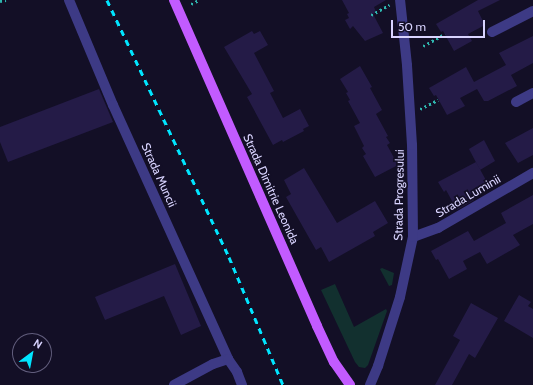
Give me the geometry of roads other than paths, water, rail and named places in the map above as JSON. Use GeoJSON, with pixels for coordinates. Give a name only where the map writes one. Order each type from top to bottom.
{"type":"FeatureCollection","features":[{"type":"Feature","properties":{"kind":"main road","name":"Strada Dimitrie Leonida"},"geometry":{"type":"LineString","coordinates":[[174,0],[317,326],[334,362],[350,385]]}},
{"type":"Feature","properties":{"kind":"street","name":"Strada Muncii"},"geometry":{"type":"LineString","coordinates":[[69,0],[113,105],[228,359],[237,372],[242,385]]}},
{"type":"Feature","properties":{"kind":"street","name":"Strada Progresului"},"geometry":{"type":"LineString","coordinates":[[370,385],[378,366],[400,296],[413,237],[412,145],[399,2]]}},
{"type":"Feature","properties":{"kind":"street"},"geometry":{"type":"LineString","coordinates":[[492,32],[533,11]]}},
{"type":"Feature","properties":{"kind":"street"},"geometry":{"type":"LineString","coordinates":[[516,102],[533,93]]}},
{"type":"Feature","properties":{"kind":"street","name":"Strada Luminii"},"geometry":{"type":"LineString","coordinates":[[413,237],[438,228],[533,173]]}},
{"type":"Feature","properties":{"kind":"street"},"geometry":{"type":"LineString","coordinates":[[174,385],[213,364],[228,359]]}},
{"type":"Feature","properties":{"kind":"railway"},"geometry":{"type":"LineString","coordinates":[[107,0],[229,257],[283,385]]}}]}
